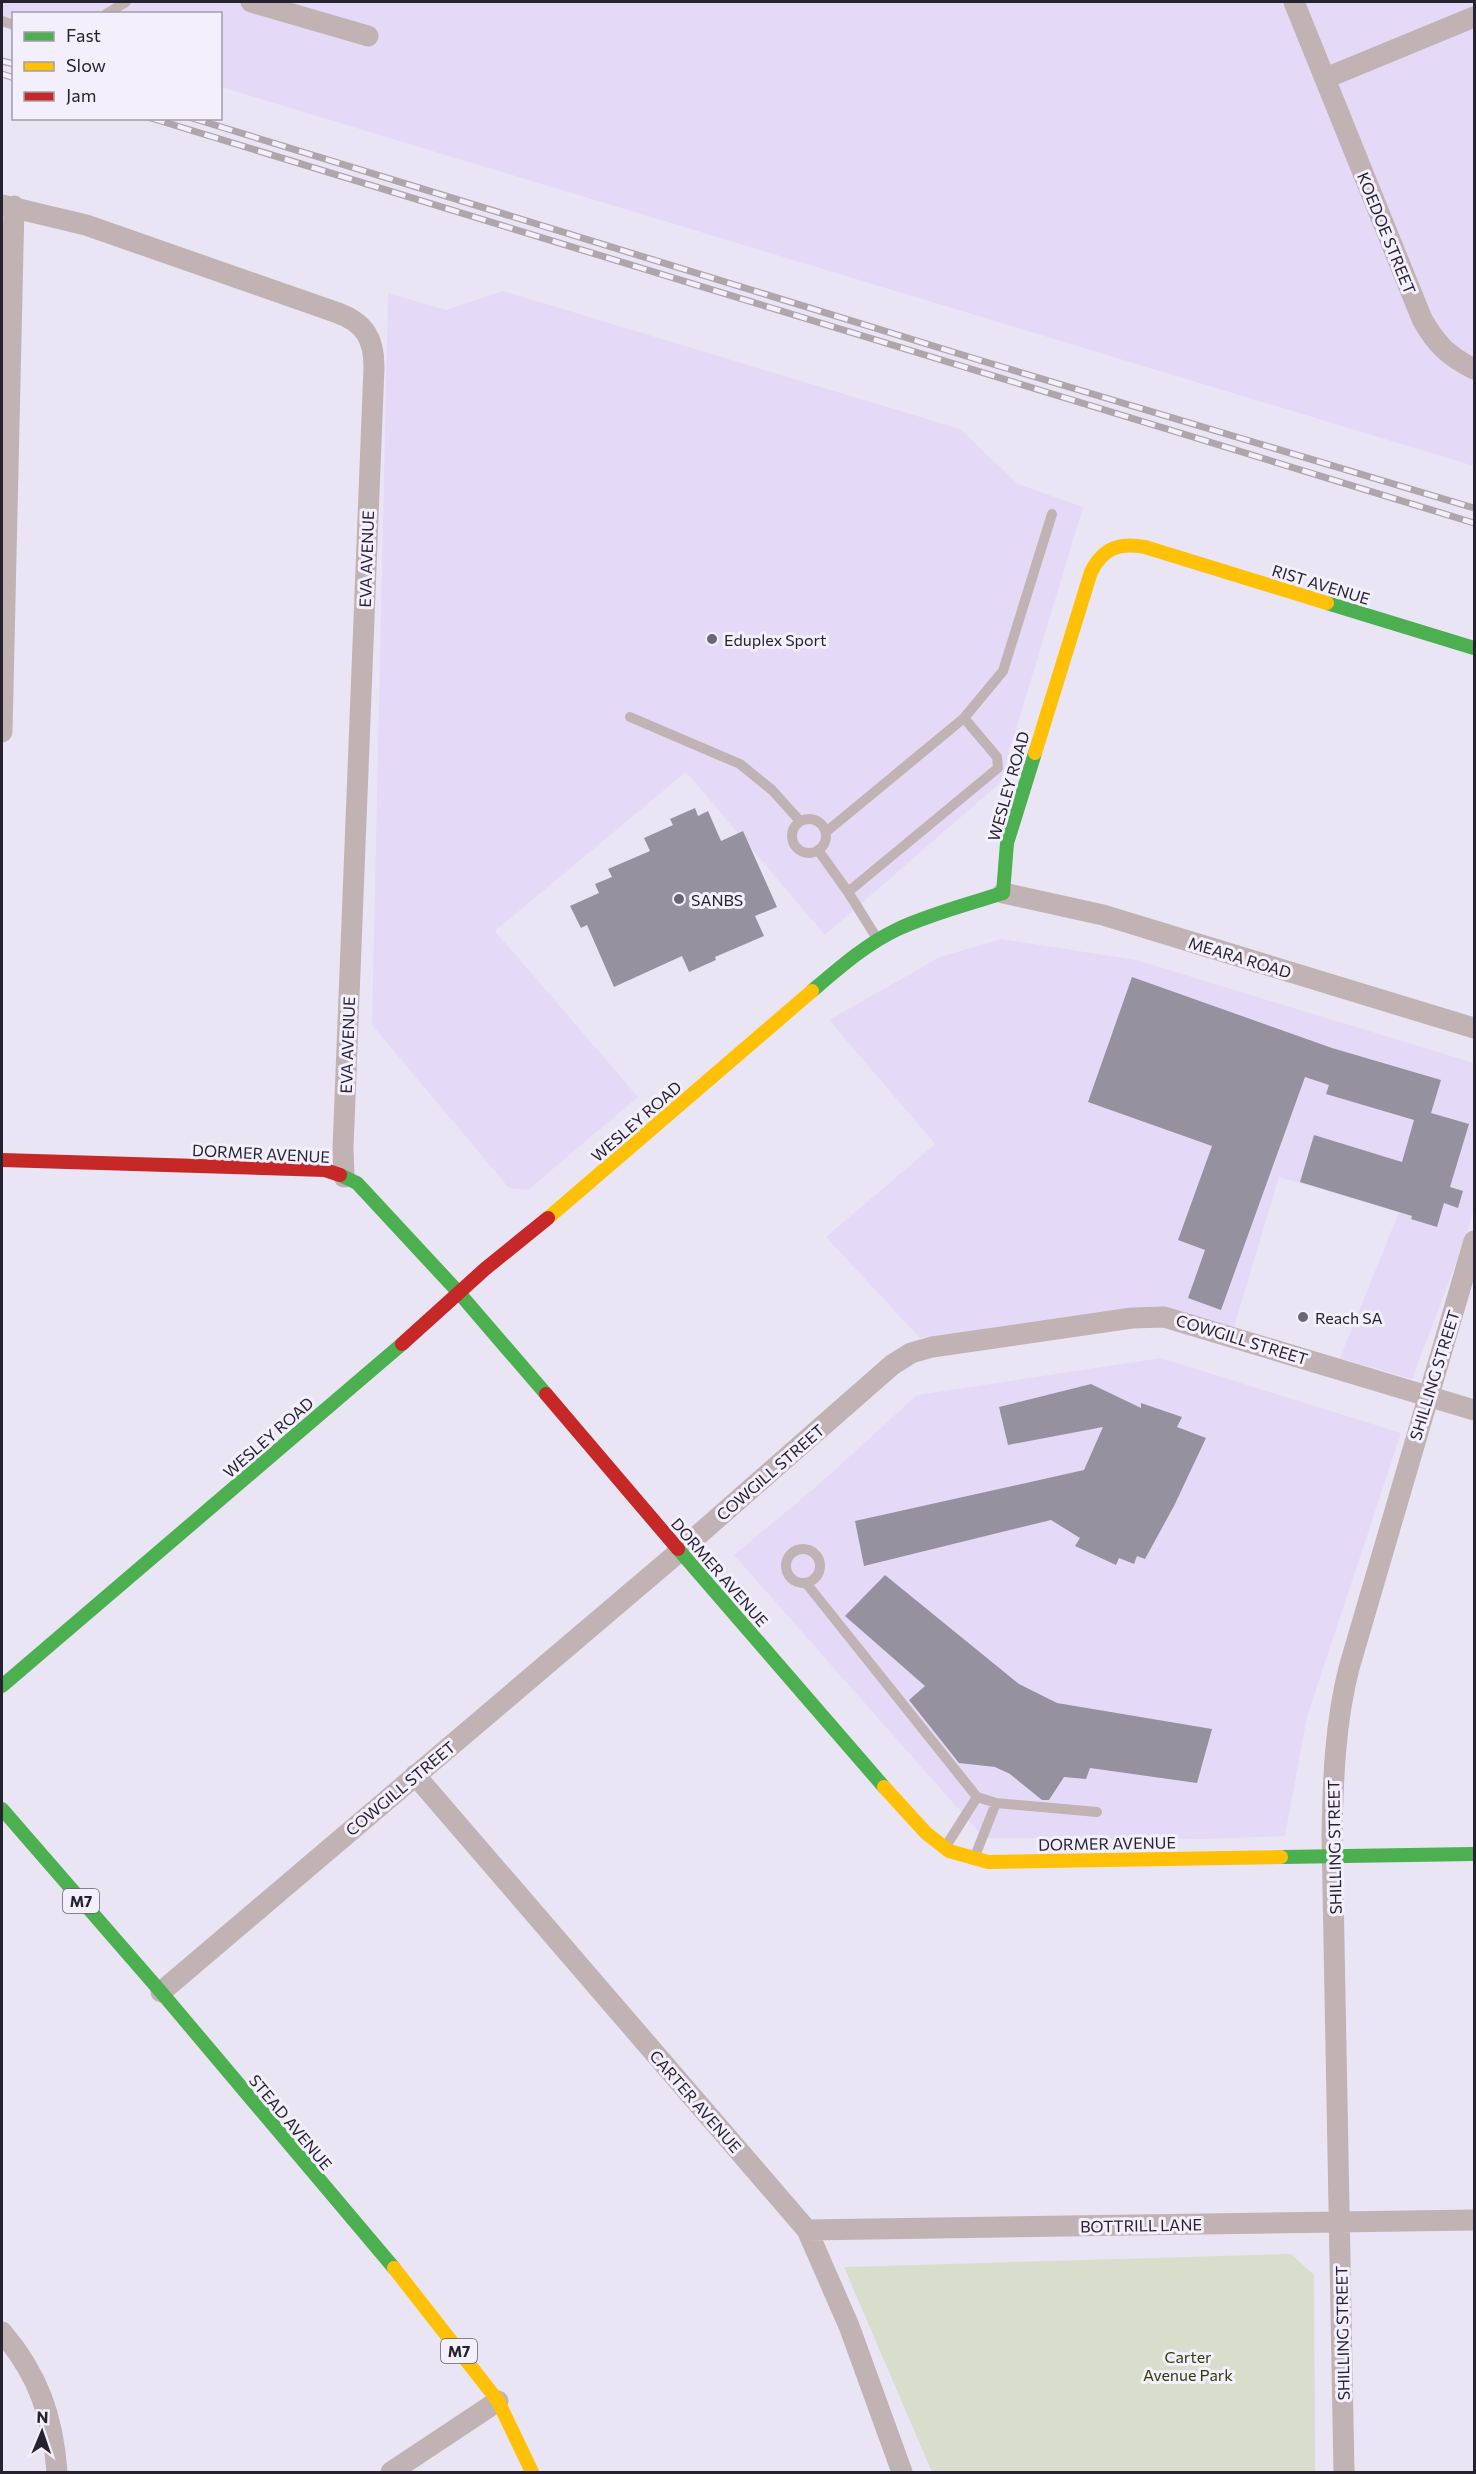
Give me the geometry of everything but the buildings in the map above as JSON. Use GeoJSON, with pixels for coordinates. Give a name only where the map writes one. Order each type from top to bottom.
{"type":"FeatureCollection","features":[{"type":"Feature","properties":{"kind":"street"},"geometry":{"type":"LineString","coordinates":[[250,2],[368,36]]}},
{"type":"Feature","properties":{"kind":"street","name":"KOEDOE STREET"},"geometry":{"type":"LineString","coordinates":[[1294,2],[1422,319],[1431,335],[1448,355],[1474,369]]}},
{"type":"Feature","properties":{"kind":"street"},"geometry":{"type":"LineString","coordinates":[[1326,78],[1474,17]]}},
{"type":"Feature","properties":{"kind":"street"},"geometry":{"type":"LineString","coordinates":[[2,732],[8,206]]}},
{"type":"Feature","properties":{"kind":"street","name":"EVA AVENUE"},"geometry":{"type":"LineString","coordinates":[[8,206],[86,225],[338,313],[361,326],[372,343],[374,367],[343,1148],[344,1177]]}},
{"type":"Feature","properties":{"kind":"street","name":"WESLEY ROAD"},"geometry":{"type":"LineString","coordinates":[[2,1686],[460,1294],[485,1269],[562,1207],[839,968],[878,940],[921,920],[1003,893],[1007,843],[1097,558],[1108,549],[1131,543],[1158,551]]}},
{"type":"Feature","properties":{"kind":"street","name":"RIST AVENUE"},"geometry":{"type":"LineString","coordinates":[[1158,551],[1474,648]]}},
{"type":"Feature","properties":{"kind":"street","name":"MEARA ROAD"},"geometry":{"type":"LineString","coordinates":[[1003,893],[1103,915],[1474,1028]]}},
{"type":"Feature","properties":{"kind":"street","name":"DORMER AVENUE"},"geometry":{"type":"LineString","coordinates":[[2,1160],[325,1170],[357,1183],[460,1294],[856,1757],[926,1833],[944,1848],[988,1862],[1474,1854]]}},
{"type":"Feature","properties":{"kind":"street","name":"SHILLING STREET"},"geometry":{"type":"LineString","coordinates":[[1344,2472],[1333,1855],[1333,1778],[1337,1720],[1349,1668],[1474,1242]]}},
{"type":"Feature","properties":{"kind":"street","name":"COWGILL STREET"},"geometry":{"type":"LineString","coordinates":[[161,1992],[680,1551],[892,1365],[911,1353],[932,1347],[1132,1318],[1164,1317],[1474,1410]]}},
{"type":"Feature","properties":{"kind":"street","name":"CARTER AVENUE"},"geometry":{"type":"LineString","coordinates":[[415,1775],[807,2230],[861,2357],[902,2472]]}},
{"type":"Feature","properties":{"kind":"street","name":"STEAD AVENUE"},"geometry":{"type":"LineString","coordinates":[[2,1809],[161,1992],[264,2118],[421,2300],[498,2401],[532,2472]]}},
{"type":"Feature","properties":{"kind":"street","name":"BOTTRILL LANE"},"geometry":{"type":"LineString","coordinates":[[807,2230],[1474,2220]]}},
{"type":"Feature","properties":{"kind":"street"},"geometry":{"type":"LineString","coordinates":[[2,2332],[20,2353],[41,2393],[51,2428],[57,2472]]}},
{"type":"Feature","properties":{"kind":"street"},"geometry":{"type":"LineString","coordinates":[[391,2472],[498,2401]]}},
{"type":"Feature","properties":{"kind":"lane"},"geometry":{"type":"LineString","coordinates":[[109,12],[126,2]]}},
{"type":"Feature","properties":{"kind":"lane"},"geometry":{"type":"LineString","coordinates":[[826,831],[964,718],[1003,671],[1052,514]]}},
{"type":"Feature","properties":{"kind":"lane"},"geometry":{"type":"LineString","coordinates":[[630,717],[740,765],[772,790],[800,821]]}},
{"type":"Feature","properties":{"kind":"lane"},"geometry":{"type":"LineString","coordinates":[[849,892],[998,768],[997,757],[964,718]]}},
{"type":"Feature","properties":{"kind":"lane"},"geometry":{"type":"LineString","coordinates":[[816,820],[824,827],[825,842],[818,850],[803,851],[795,844],[792,834],[800,821],[816,820]]}},
{"type":"Feature","properties":{"kind":"lane"},"geometry":{"type":"LineString","coordinates":[[818,850],[849,892],[878,940]]}},
{"type":"Feature","properties":{"kind":"lane"},"geometry":{"type":"LineString","coordinates":[[806,1583],[977,1797],[996,1803],[1097,1812]]}},
{"type":"Feature","properties":{"kind":"lane"},"geometry":{"type":"LineString","coordinates":[[944,1848],[977,1797]]}},
{"type":"Feature","properties":{"kind":"lane"},"geometry":{"type":"LineString","coordinates":[[974,1859],[996,1803]]}},
{"type":"Feature","properties":{"kind":"shaded area"},"geometry":{"type":"Polygon","coordinates":[[[2,2],[1474,2],[1474,466],[222,87],[222,12],[12,12],[12,24],[2,21],[2,2]]]}},
{"type":"Feature","properties":{"kind":"shaded area","name":"Eduplex Sport"},"geometry":{"type":"Polygon","coordinates":[[[503,291],[960,429],[1018,484],[1083,507],[1000,783],[825,935],[686,772],[495,931],[638,1097],[528,1190],[509,1188],[372,1025],[388,293],[446,310],[503,291]]]}},
{"type":"Feature","properties":{"kind":"shaded area"},"geometry":{"type":"Polygon","coordinates":[[[1001,939],[1136,960],[1474,1063],[1474,1208],[1468,1231],[1412,1379],[1340,1358],[1399,1212],[1279,1177],[1234,1327],[1165,1308],[920,1338],[826,1237],[935,1144],[829,1020],[940,957],[1001,939]]]}},
{"type":"Feature","properties":{"kind":"shaded area"},"geometry":{"type":"Polygon","coordinates":[[[1161,1358],[1401,1433],[1307,1717],[1285,1836],[1205,1839],[984,1838],[734,1555],[817,1486],[917,1395],[1161,1358]]]}},
{"type":"Feature","properties":{"kind":"green space","name":"Carter Avenue Park"},"geometry":{"type":"Polygon","coordinates":[[[1291,2254],[1314,2275],[1315,2472],[932,2472],[844,2267],[1291,2254]]]}},
{"type":"Feature","properties":{"kind":"railway"},"geometry":{"type":"LineString","coordinates":[[2,61],[12,64]]}},
{"type":"Feature","properties":{"kind":"railway"},"geometry":{"type":"LineString","coordinates":[[2,74],[12,77]]}},
{"type":"Feature","properties":{"kind":"railway"},"geometry":{"type":"LineString","coordinates":[[158,120],[1474,523]]}},
{"type":"Feature","properties":{"kind":"railway"},"geometry":{"type":"LineString","coordinates":[[199,120],[979,360],[1474,508]]}},
{"type":"Feature","properties":{"kind":"traffic: fast"},"geometry":{"type":"LineString","coordinates":[[1327,603],[1474,648]]}},
{"type":"Feature","properties":{"kind":"traffic: fast"},"geometry":{"type":"LineString","coordinates":[[812,991],[853,957],[886,935],[923,919],[1003,893],[1007,843],[1035,753]]}},
{"type":"Feature","properties":{"kind":"traffic: fast"},"geometry":{"type":"LineString","coordinates":[[340,1175],[357,1183],[460,1294],[546,1394]]}},
{"type":"Feature","properties":{"kind":"traffic: fast"},"geometry":{"type":"LineString","coordinates":[[2,1686],[402,1344]]}},
{"type":"Feature","properties":{"kind":"traffic: fast"},"geometry":{"type":"LineString","coordinates":[[678,1549],[884,1787]]}},
{"type":"Feature","properties":{"kind":"traffic: fast"},"geometry":{"type":"LineString","coordinates":[[2,1809],[161,1992],[394,2268]]}},
{"type":"Feature","properties":{"kind":"traffic: fast"},"geometry":{"type":"LineString","coordinates":[[1281,1857],[1474,1854]]}},
{"type":"Feature","properties":{"kind":"traffic: slow"},"geometry":{"type":"LineString","coordinates":[[1035,753],[1091,572],[1107,552],[1127,545],[1145,547],[1327,603]]}},
{"type":"Feature","properties":{"kind":"traffic: slow"},"geometry":{"type":"LineString","coordinates":[[548,1218],[812,991]]}},
{"type":"Feature","properties":{"kind":"traffic: slow"},"geometry":{"type":"LineString","coordinates":[[884,1787],[926,1833],[949,1851],[988,1862],[1281,1857]]}},
{"type":"Feature","properties":{"kind":"traffic: slow"},"geometry":{"type":"LineString","coordinates":[[394,2268],[498,2401],[532,2472]]}},
{"type":"Feature","properties":{"kind":"traffic: jam"},"geometry":{"type":"LineString","coordinates":[[2,1160],[325,1170],[340,1175]]}},
{"type":"Feature","properties":{"kind":"traffic: jam"},"geometry":{"type":"LineString","coordinates":[[402,1344],[485,1269],[548,1218]]}},
{"type":"Feature","properties":{"kind":"traffic: jam"},"geometry":{"type":"LineString","coordinates":[[546,1394],[678,1549]]}},
{"type":"Feature","properties":{"kind":"place","name":"Eduplex Sport"},"geometry":{"type":"Point","coordinates":[712,639]}},
{"type":"Feature","properties":{"kind":"place","name":"SANBS"},"geometry":{"type":"Point","coordinates":[679,899]}},
{"type":"Feature","properties":{"kind":"place","name":"Reach SA"},"geometry":{"type":"Point","coordinates":[1303,1317]}}]}
